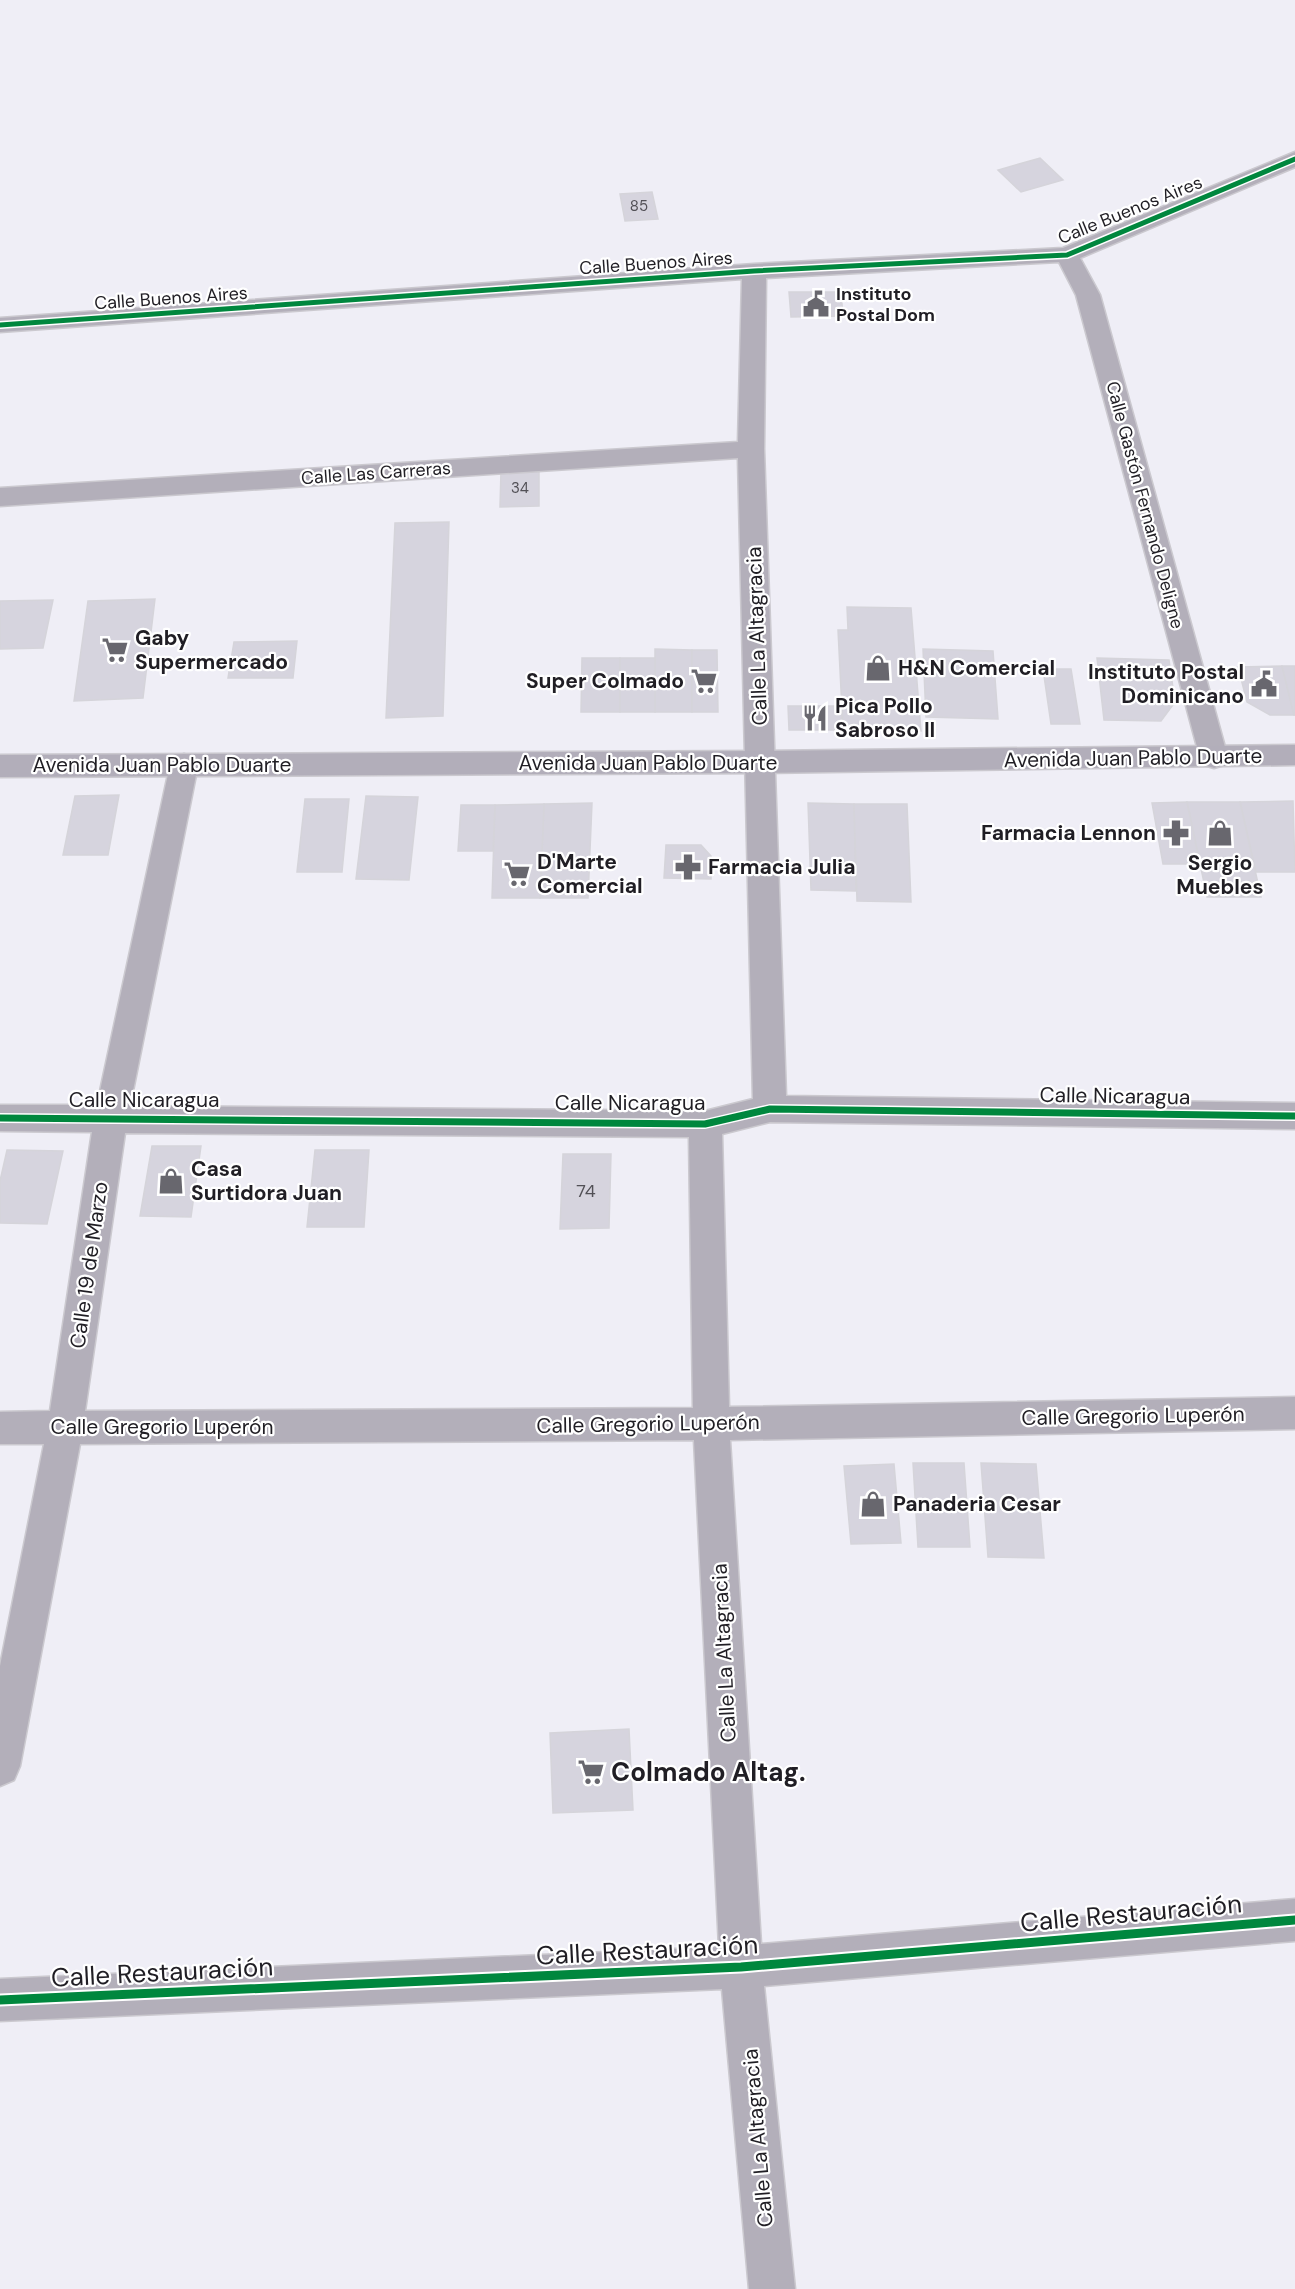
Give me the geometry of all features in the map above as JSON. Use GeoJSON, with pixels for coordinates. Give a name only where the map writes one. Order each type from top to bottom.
{"type":"FeatureCollection","features":[{"type":"Feature","properties":{"kind":"main road","name":"Avenida Juan Pablo Duarte"},"geometry":{"type":"LineString","coordinates":[[0,766],[762,762],[1295,756]]}},
{"type":"Feature","properties":{"kind":"street","name":"Calle Buenos Aires"},"geometry":{"type":"LineString","coordinates":[[0,325],[754,271],[1067,255],[1295,159]]}},
{"type":"Feature","properties":{"kind":"street","name":"Calle Gastón Fernando Deligne"},"geometry":{"type":"LineString","coordinates":[[1067,255],[1088,295],[1215,758]]}},
{"type":"Feature","properties":{"kind":"street","name":"Calle La Altagracia"},"geometry":{"type":"LineString","coordinates":[[754,271],[751,449],[762,762],[770,1108]]}},
{"type":"Feature","properties":{"kind":"street","name":"Calle Las Carreras"},"geometry":{"type":"LineString","coordinates":[[0,497],[751,449]]}},
{"type":"Feature","properties":{"kind":"street","name":"Calle 19 de Marzo"},"geometry":{"type":"LineString","coordinates":[[0,1766],[65,1428],[111,1117],[184,765]]}},
{"type":"Feature","properties":{"kind":"street","name":"Calle Nicaragua"},"geometry":{"type":"LineString","coordinates":[[0,1118],[111,1117],[705,1124],[770,1108],[1295,1116]]}},
{"type":"Feature","properties":{"kind":"street","name":"Calle La Altagracia"},"geometry":{"type":"LineString","coordinates":[[705,1124],[711,1424],[741,1967],[772,2289]]}},
{"type":"Feature","properties":{"kind":"street","name":"Calle Gregorio Luperón"},"geometry":{"type":"LineString","coordinates":[[0,1428],[711,1424],[1295,1413]]}},
{"type":"Feature","properties":{"kind":"street","name":"Calle Restauración"},"geometry":{"type":"LineString","coordinates":[[0,2000],[741,1967],[1295,1920]]}},
{"type":"Feature","properties":{"kind":"building"},"geometry":{"type":"Polygon","coordinates":[[[1040,158],[1063,180],[1021,192],[998,170],[1040,158]]]}},
{"type":"Feature","properties":{"kind":"building"},"geometry":{"type":"Polygon","coordinates":[[[652,192],[658,219],[625,221],[620,194],[652,192]]]}},
{"type":"Feature","properties":{"kind":"building","name":"Instituto Postal Dom"},"geometry":{"type":"Polygon","coordinates":[[[789,292],[841,292],[843,316],[791,317],[789,292]]]}},
{"type":"Feature","properties":{"kind":"building"},"geometry":{"type":"Polygon","coordinates":[[[539,470],[539,506],[500,507],[501,471],[539,470]]]}},
{"type":"Feature","properties":{"kind":"building"},"geometry":{"type":"Polygon","coordinates":[[[449,522],[443,716],[386,718],[395,523],[449,522]]]}},
{"type":"Feature","properties":{"kind":"building","name":"Gaby Supermercado"},"geometry":{"type":"Polygon","coordinates":[[[155,599],[143,698],[74,701],[88,601],[155,599]]]}},
{"type":"Feature","properties":{"kind":"building"},"geometry":{"type":"Polygon","coordinates":[[[53,600],[43,648],[0,649],[0,601],[53,600]]]}},
{"type":"Feature","properties":{"kind":"building","name":"H&N Comercial"},"geometry":{"type":"Polygon","coordinates":[[[847,607],[911,608],[921,731],[843,730],[838,630],[848,630],[847,607]]]}},
{"type":"Feature","properties":{"kind":"building"},"geometry":{"type":"Polygon","coordinates":[[[297,641],[293,678],[228,678],[234,642],[297,641]]]}},
{"type":"Feature","properties":{"kind":"building"},"geometry":{"type":"Polygon","coordinates":[[[655,649],[692,650],[692,712],[655,712],[655,649]]]}},
{"type":"Feature","properties":{"kind":"building"},"geometry":{"type":"Polygon","coordinates":[[[923,649],[993,651],[998,719],[926,717],[923,649]]]}},
{"type":"Feature","properties":{"kind":"building","name":"Super Colmado"},"geometry":{"type":"Polygon","coordinates":[[[692,650],[717,650],[718,712],[692,712],[692,650]]]}},
{"type":"Feature","properties":{"kind":"building"},"geometry":{"type":"Polygon","coordinates":[[[582,658],[620,658],[620,712],[581,712],[582,658]]]}},
{"type":"Feature","properties":{"kind":"building"},"geometry":{"type":"Polygon","coordinates":[[[620,658],[655,658],[655,712],[620,712],[620,658]]]}},
{"type":"Feature","properties":{"kind":"building"},"geometry":{"type":"Polygon","coordinates":[[[1097,658],[1169,660],[1175,702],[1161,721],[1104,720],[1097,658]]]}},
{"type":"Feature","properties":{"kind":"building","name":"Instituto Postal Dominicano"},"geometry":{"type":"Polygon","coordinates":[[[1282,666],[1294,715],[1270,715],[1247,702],[1238,667],[1282,666]]]}},
{"type":"Feature","properties":{"kind":"building"},"geometry":{"type":"Polygon","coordinates":[[[1282,666],[1295,666],[1295,715],[1294,715],[1282,666]]]}},
{"type":"Feature","properties":{"kind":"building"},"geometry":{"type":"Polygon","coordinates":[[[1043,669],[1071,669],[1080,724],[1051,724],[1043,669]]]}},
{"type":"Feature","properties":{"kind":"building","name":"Pica Pollo Sabroso II"},"geometry":{"type":"Polygon","coordinates":[[[788,706],[841,706],[843,730],[789,730],[788,706]]]}},
{"type":"Feature","properties":{"kind":"building"},"geometry":{"type":"Polygon","coordinates":[[[119,795],[108,855],[63,855],[75,796],[119,795]]]}},
{"type":"Feature","properties":{"kind":"building"},"geometry":{"type":"Polygon","coordinates":[[[366,796],[418,797],[409,880],[356,879],[366,796]]]}},
{"type":"Feature","properties":{"kind":"building"},"geometry":{"type":"Polygon","coordinates":[[[305,799],[349,799],[342,872],[297,872],[305,799]]]}},
{"type":"Feature","properties":{"kind":"building"},"geometry":{"type":"Polygon","coordinates":[[[1293,801],[1295,872],[1256,872],[1240,802],[1293,801]]]}},
{"type":"Feature","properties":{"kind":"building","name":"Sergio Muebles"},"geometry":{"type":"Polygon","coordinates":[[[1187,802],[1240,802],[1261,897],[1207,897],[1187,802]]]}},
{"type":"Feature","properties":{"kind":"building","name":"Farmacia Lennon"},"geometry":{"type":"Polygon","coordinates":[[[1187,802],[1200,864],[1163,864],[1152,803],[1187,802]]]}},
{"type":"Feature","properties":{"kind":"building"},"geometry":{"type":"Polygon","coordinates":[[[592,803],[588,898],[540,898],[544,804],[592,803]]]}},
{"type":"Feature","properties":{"kind":"building"},"geometry":{"type":"Polygon","coordinates":[[[808,803],[854,804],[856,891],[811,890],[808,803]]]}},
{"type":"Feature","properties":{"kind":"building","name":"D'Marte Comercial"},"geometry":{"type":"Polygon","coordinates":[[[544,804],[540,898],[492,898],[495,805],[544,804]]]}},
{"type":"Feature","properties":{"kind":"building"},"geometry":{"type":"Polygon","coordinates":[[[854,804],[907,804],[911,902],[857,901],[854,804]]]}},
{"type":"Feature","properties":{"kind":"building"},"geometry":{"type":"Polygon","coordinates":[[[461,805],[495,805],[493,851],[458,851],[461,805]]]}},
{"type":"Feature","properties":{"kind":"building","name":"Farmacia Julia"},"geometry":{"type":"Polygon","coordinates":[[[666,845],[701,845],[711,856],[711,879],[664,878],[666,845]]]}},
{"type":"Feature","properties":{"kind":"building","name":"Casa Surtidora Juan"},"geometry":{"type":"Polygon","coordinates":[[[152,1146],[201,1146],[191,1217],[140,1216],[152,1146]]]}},
{"type":"Feature","properties":{"kind":"building"},"geometry":{"type":"Polygon","coordinates":[[[7,1150],[63,1151],[47,1224],[0,1223],[0,1181],[7,1150]]]}},
{"type":"Feature","properties":{"kind":"building"},"geometry":{"type":"Polygon","coordinates":[[[315,1150],[369,1150],[364,1227],[307,1227],[315,1150]]]}},
{"type":"Feature","properties":{"kind":"building"},"geometry":{"type":"Polygon","coordinates":[[[563,1154],[611,1154],[609,1228],[560,1229],[563,1154]]]}},
{"type":"Feature","properties":{"kind":"building"},"geometry":{"type":"Polygon","coordinates":[[[913,1463],[964,1463],[970,1547],[918,1547],[913,1463]]]}},
{"type":"Feature","properties":{"kind":"building"},"geometry":{"type":"Polygon","coordinates":[[[981,1463],[1036,1464],[1044,1558],[988,1557],[981,1463]]]}},
{"type":"Feature","properties":{"kind":"building","name":"Panaderia Cesar"},"geometry":{"type":"Polygon","coordinates":[[[894,1464],[901,1543],[851,1544],[844,1466],[894,1464]]]}},
{"type":"Feature","properties":{"kind":"building","name":"Colmado Altag."},"geometry":{"type":"Polygon","coordinates":[[[629,1729],[633,1810],[553,1813],[550,1733],[629,1729]]]}},
{"type":"Feature","properties":{"kind":"cycle path"},"geometry":{"type":"LineString","coordinates":[[0,325],[754,271],[1067,255],[1295,159]]}},
{"type":"Feature","properties":{"kind":"cycle path"},"geometry":{"type":"LineString","coordinates":[[0,1118],[705,1124],[770,1109],[1295,1116]]}},
{"type":"Feature","properties":{"kind":"cycle path"},"geometry":{"type":"LineString","coordinates":[[0,2000],[741,1967],[1295,1920]]}},
{"type":"Feature","properties":{"kind":"place","name":"Instituto Postal Dom"},"geometry":{"type":"Point","coordinates":[816,304]}},
{"type":"Feature","properties":{"kind":"place","name":"Gaby Supermercado"},"geometry":{"type":"Point","coordinates":[115,650]}},
{"type":"Feature","properties":{"kind":"place","name":"H&N Comercial"},"geometry":{"type":"Point","coordinates":[878,668]}},
{"type":"Feature","properties":{"kind":"place","name":"Super Colmado"},"geometry":{"type":"Point","coordinates":[704,681]}},
{"type":"Feature","properties":{"kind":"place","name":"Instituto Postal Dominicano"},"geometry":{"type":"Point","coordinates":[1264,684]}},
{"type":"Feature","properties":{"kind":"place","name":"Pica Pollo Sabroso II"},"geometry":{"type":"Point","coordinates":[815,718]}},
{"type":"Feature","properties":{"kind":"place","name":"Farmacia Lennon"},"geometry":{"type":"Point","coordinates":[1176,833]}},
{"type":"Feature","properties":{"kind":"place","name":"Sergio Muebles"},"geometry":{"type":"Point","coordinates":[1220,833]}},
{"type":"Feature","properties":{"kind":"place","name":"Farmacia Julia"},"geometry":{"type":"Point","coordinates":[688,867]}},
{"type":"Feature","properties":{"kind":"place","name":"D'Marte Comercial"},"geometry":{"type":"Point","coordinates":[517,874]}},
{"type":"Feature","properties":{"kind":"place","name":"Casa Surtidora Juan"},"geometry":{"type":"Point","coordinates":[171,1181]}},
{"type":"Feature","properties":{"kind":"place","name":"Panaderia Cesar"},"geometry":{"type":"Point","coordinates":[873,1504]}},
{"type":"Feature","properties":{"kind":"place","name":"Colmado Altag."},"geometry":{"type":"Point","coordinates":[591,1772]}}]}
